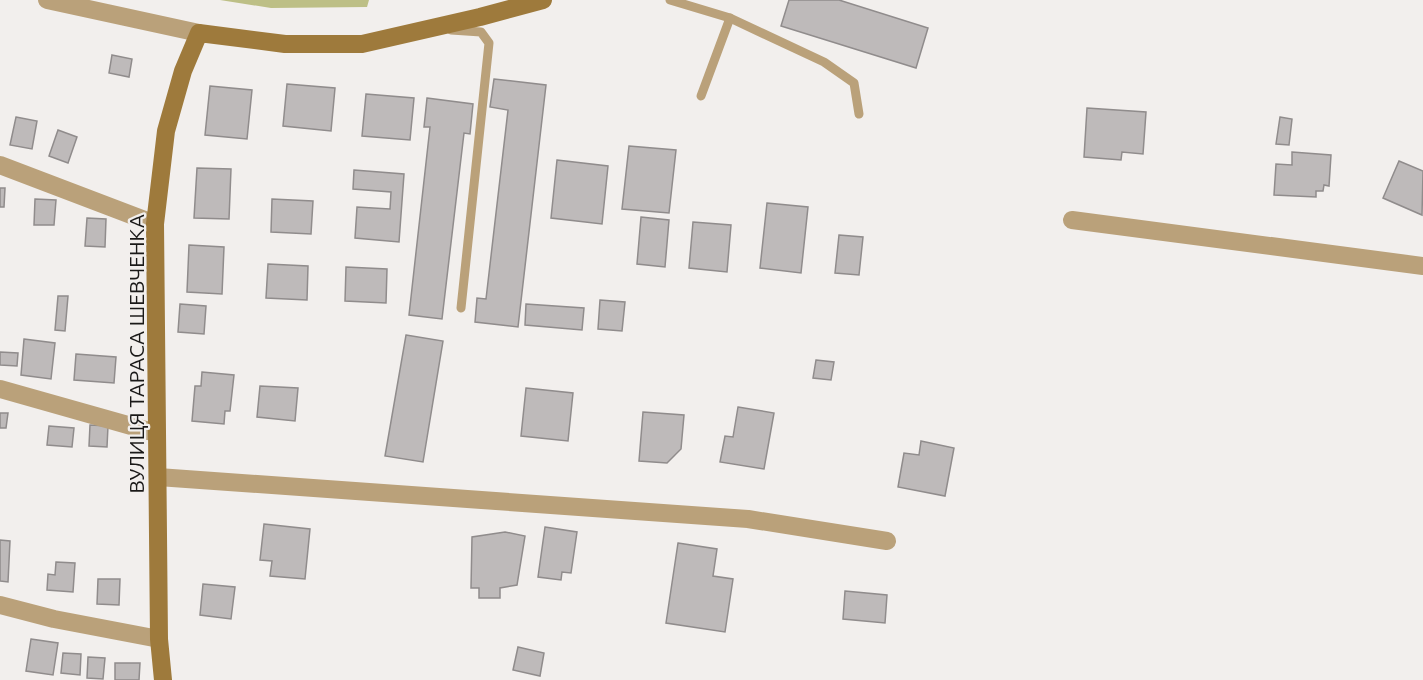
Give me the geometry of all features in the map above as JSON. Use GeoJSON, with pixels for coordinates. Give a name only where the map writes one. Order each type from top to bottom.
{"type":"FeatureCollection","features":[{"type":"Feature","properties":{"kind":"street"},"geometry":{"type":"LineString","coordinates":[[47,0],[199,33],[285,44],[362,44],[543,0]]}},
{"type":"Feature","properties":{"kind":"street","name":"ВУЛИЦЯ ТАРАСА ШЕВЧЕНКА"},"geometry":{"type":"LineString","coordinates":[[163,680],[159,639],[155,224],[166,131],[183,71],[199,33]]}},
{"type":"Feature","properties":{"kind":"street"},"geometry":{"type":"LineString","coordinates":[[0,165],[155,224]]}},
{"type":"Feature","properties":{"kind":"street"},"geometry":{"type":"LineString","coordinates":[[1072,220],[1423,266]]}},
{"type":"Feature","properties":{"kind":"street"},"geometry":{"type":"LineString","coordinates":[[0,389],[156,433]]}},
{"type":"Feature","properties":{"kind":"street"},"geometry":{"type":"LineString","coordinates":[[158,477],[748,519],[887,541]]}},
{"type":"Feature","properties":{"kind":"street"},"geometry":{"type":"LineString","coordinates":[[0,606],[159,639]]}},
{"type":"Feature","properties":{"kind":"lane"},"geometry":{"type":"LineString","coordinates":[[670,0],[730,18],[824,62],[854,83],[859,114]]}},
{"type":"Feature","properties":{"kind":"lane"},"geometry":{"type":"LineString","coordinates":[[700,96],[730,18]]}},
{"type":"Feature","properties":{"kind":"lane"},"geometry":{"type":"LineString","coordinates":[[431,28],[481,32],[489,43],[461,308]]}},
{"type":"Feature","properties":{"kind":"green space"},"geometry":{"type":"Polygon","coordinates":[[[220,0],[369,0],[367,7],[271,8],[220,0]]]}},
{"type":"Feature","properties":{"kind":"building"},"geometry":{"type":"Polygon","coordinates":[[[789,0],[839,0],[928,28],[916,68],[781,26],[789,0]]]}},
{"type":"Feature","properties":{"kind":"building"},"geometry":{"type":"Polygon","coordinates":[[[112,55],[132,59],[129,77],[109,73],[112,55]]]}},
{"type":"Feature","properties":{"kind":"building"},"geometry":{"type":"Polygon","coordinates":[[[494,79],[546,85],[518,327],[475,322],[477,298],[486,299],[508,110],[490,107],[494,79]]]}},
{"type":"Feature","properties":{"kind":"building"},"geometry":{"type":"Polygon","coordinates":[[[287,84],[335,88],[331,131],[283,126],[287,84]]]}},
{"type":"Feature","properties":{"kind":"building"},"geometry":{"type":"Polygon","coordinates":[[[210,86],[252,90],[247,139],[205,135],[210,86]]]}},
{"type":"Feature","properties":{"kind":"building"},"geometry":{"type":"Polygon","coordinates":[[[366,94],[414,98],[410,140],[362,136],[366,94]]]}},
{"type":"Feature","properties":{"kind":"building"},"geometry":{"type":"Polygon","coordinates":[[[427,98],[473,104],[470,134],[464,133],[442,319],[409,315],[430,127],[424,127],[427,98]]]}},
{"type":"Feature","properties":{"kind":"building"},"geometry":{"type":"Polygon","coordinates":[[[1087,108],[1146,112],[1143,154],[1122,152],[1121,160],[1084,157],[1087,108]]]}},
{"type":"Feature","properties":{"kind":"building"},"geometry":{"type":"Polygon","coordinates":[[[16,117],[37,121],[32,149],[10,145],[16,117]]]}},
{"type":"Feature","properties":{"kind":"building"},"geometry":{"type":"Polygon","coordinates":[[[1280,117],[1292,119],[1289,145],[1276,144],[1280,117]]]}},
{"type":"Feature","properties":{"kind":"building"},"geometry":{"type":"Polygon","coordinates":[[[58,130],[77,137],[68,163],[49,156],[58,130]]]}},
{"type":"Feature","properties":{"kind":"building"},"geometry":{"type":"Polygon","coordinates":[[[629,146],[676,150],[669,213],[622,209],[629,146]]]}},
{"type":"Feature","properties":{"kind":"building"},"geometry":{"type":"Polygon","coordinates":[[[1292,152],[1331,155],[1329,186],[1324,185],[1323,191],[1316,191],[1316,197],[1274,195],[1276,164],[1292,165],[1292,152]]]}},
{"type":"Feature","properties":{"kind":"building"},"geometry":{"type":"Polygon","coordinates":[[[557,160],[608,166],[602,224],[551,218],[557,160]]]}},
{"type":"Feature","properties":{"kind":"building"},"geometry":{"type":"Polygon","coordinates":[[[1399,161],[1423,171],[1422,215],[1383,198],[1399,161]]]}},
{"type":"Feature","properties":{"kind":"building"},"geometry":{"type":"Polygon","coordinates":[[[197,168],[231,169],[229,219],[194,218],[197,168]]]}},
{"type":"Feature","properties":{"kind":"building"},"geometry":{"type":"Polygon","coordinates":[[[354,170],[404,174],[399,242],[355,238],[357,207],[390,209],[391,192],[353,189],[354,170]]]}},
{"type":"Feature","properties":{"kind":"building"},"geometry":{"type":"Polygon","coordinates":[[[0,188],[5,188],[4,207],[0,207],[0,188]]]}},
{"type":"Feature","properties":{"kind":"building"},"geometry":{"type":"Polygon","coordinates":[[[35,199],[56,200],[54,225],[34,225],[35,199]]]}},
{"type":"Feature","properties":{"kind":"building"},"geometry":{"type":"Polygon","coordinates":[[[272,199],[313,201],[311,234],[271,232],[272,199]]]}},
{"type":"Feature","properties":{"kind":"building"},"geometry":{"type":"Polygon","coordinates":[[[767,203],[808,207],[801,273],[760,268],[767,203]]]}},
{"type":"Feature","properties":{"kind":"building"},"geometry":{"type":"Polygon","coordinates":[[[641,217],[669,220],[665,267],[637,264],[641,217]]]}},
{"type":"Feature","properties":{"kind":"building"},"geometry":{"type":"Polygon","coordinates":[[[87,218],[106,219],[105,247],[85,246],[87,218]]]}},
{"type":"Feature","properties":{"kind":"building"},"geometry":{"type":"Polygon","coordinates":[[[693,222],[731,225],[727,272],[689,268],[693,222]]]}},
{"type":"Feature","properties":{"kind":"building"},"geometry":{"type":"Polygon","coordinates":[[[839,235],[863,237],[859,275],[835,273],[839,235]]]}},
{"type":"Feature","properties":{"kind":"building"},"geometry":{"type":"Polygon","coordinates":[[[189,245],[224,247],[222,294],[187,292],[189,245]]]}},
{"type":"Feature","properties":{"kind":"building"},"geometry":{"type":"Polygon","coordinates":[[[268,264],[308,266],[307,300],[266,298],[268,264]]]}},
{"type":"Feature","properties":{"kind":"building"},"geometry":{"type":"Polygon","coordinates":[[[346,267],[387,269],[386,303],[345,301],[346,267]]]}},
{"type":"Feature","properties":{"kind":"building"},"geometry":{"type":"Polygon","coordinates":[[[58,296],[68,296],[65,331],[55,330],[58,296]]]}},
{"type":"Feature","properties":{"kind":"building"},"geometry":{"type":"Polygon","coordinates":[[[600,300],[625,302],[622,331],[598,329],[600,300]]]}},
{"type":"Feature","properties":{"kind":"building"},"geometry":{"type":"Polygon","coordinates":[[[180,304],[206,306],[204,334],[178,332],[180,304]]]}},
{"type":"Feature","properties":{"kind":"building"},"geometry":{"type":"Polygon","coordinates":[[[526,304],[584,308],[582,330],[525,325],[526,304]]]}},
{"type":"Feature","properties":{"kind":"building"},"geometry":{"type":"Polygon","coordinates":[[[406,335],[443,341],[423,462],[385,456],[406,335]]]}},
{"type":"Feature","properties":{"kind":"building"},"geometry":{"type":"Polygon","coordinates":[[[24,339],[55,343],[51,379],[21,375],[24,339]]]}},
{"type":"Feature","properties":{"kind":"building"},"geometry":{"type":"Polygon","coordinates":[[[0,352],[18,353],[17,366],[0,365],[0,352]]]}},
{"type":"Feature","properties":{"kind":"building"},"geometry":{"type":"Polygon","coordinates":[[[76,354],[116,357],[114,383],[74,380],[76,354]]]}},
{"type":"Feature","properties":{"kind":"building"},"geometry":{"type":"Polygon","coordinates":[[[816,360],[834,362],[831,380],[813,378],[816,360]]]}},
{"type":"Feature","properties":{"kind":"building"},"geometry":{"type":"Polygon","coordinates":[[[202,372],[234,375],[230,411],[225,411],[224,424],[192,421],[195,386],[201,386],[202,372]]]}},
{"type":"Feature","properties":{"kind":"building"},"geometry":{"type":"Polygon","coordinates":[[[260,386],[298,388],[295,421],[257,417],[260,386]]]}},
{"type":"Feature","properties":{"kind":"building"},"geometry":{"type":"Polygon","coordinates":[[[526,388],[573,393],[568,441],[521,436],[526,388]]]}},
{"type":"Feature","properties":{"kind":"building"},"geometry":{"type":"Polygon","coordinates":[[[738,407],[774,413],[764,469],[720,462],[725,436],[733,437],[738,407]]]}},
{"type":"Feature","properties":{"kind":"building"},"geometry":{"type":"Polygon","coordinates":[[[643,412],[684,415],[681,449],[667,463],[639,461],[643,412]]]}},
{"type":"Feature","properties":{"kind":"building"},"geometry":{"type":"Polygon","coordinates":[[[0,413],[8,413],[6,428],[0,428],[0,413]]]}},
{"type":"Feature","properties":{"kind":"building"},"geometry":{"type":"Polygon","coordinates":[[[90,425],[108,426],[107,447],[89,446],[90,425]]]}},
{"type":"Feature","properties":{"kind":"building"},"geometry":{"type":"Polygon","coordinates":[[[49,426],[74,428],[72,447],[47,445],[49,426]]]}},
{"type":"Feature","properties":{"kind":"building"},"geometry":{"type":"Polygon","coordinates":[[[921,441],[954,448],[945,496],[898,487],[904,453],[919,455],[921,441]]]}},
{"type":"Feature","properties":{"kind":"building"},"geometry":{"type":"Polygon","coordinates":[[[264,524],[310,529],[305,579],[270,576],[272,561],[260,560],[264,524]]]}},
{"type":"Feature","properties":{"kind":"building"},"geometry":{"type":"Polygon","coordinates":[[[545,527],[577,532],[571,573],[562,572],[561,580],[538,577],[545,527]]]}},
{"type":"Feature","properties":{"kind":"building"},"geometry":{"type":"Polygon","coordinates":[[[505,532],[525,536],[517,585],[500,588],[500,598],[479,598],[479,588],[471,588],[472,537],[505,532]]]}},
{"type":"Feature","properties":{"kind":"building"},"geometry":{"type":"Polygon","coordinates":[[[0,540],[10,541],[8,582],[0,581],[0,540]]]}},
{"type":"Feature","properties":{"kind":"building"},"geometry":{"type":"Polygon","coordinates":[[[678,543],[717,549],[713,576],[733,579],[725,632],[666,623],[678,543]]]}},
{"type":"Feature","properties":{"kind":"building"},"geometry":{"type":"Polygon","coordinates":[[[56,562],[75,563],[73,592],[47,590],[48,574],[55,575],[56,562]]]}},
{"type":"Feature","properties":{"kind":"building"},"geometry":{"type":"Polygon","coordinates":[[[98,579],[120,579],[119,605],[97,604],[98,579]]]}},
{"type":"Feature","properties":{"kind":"building"},"geometry":{"type":"Polygon","coordinates":[[[203,584],[235,587],[231,619],[200,615],[203,584]]]}},
{"type":"Feature","properties":{"kind":"building"},"geometry":{"type":"Polygon","coordinates":[[[845,591],[887,595],[885,623],[843,619],[845,591]]]}},
{"type":"Feature","properties":{"kind":"building"},"geometry":{"type":"Polygon","coordinates":[[[31,639],[58,643],[53,675],[26,671],[31,639]]]}},
{"type":"Feature","properties":{"kind":"building"},"geometry":{"type":"Polygon","coordinates":[[[518,647],[544,653],[540,676],[513,670],[518,647]]]}},
{"type":"Feature","properties":{"kind":"building"},"geometry":{"type":"Polygon","coordinates":[[[63,653],[81,654],[80,675],[61,673],[63,653]]]}},
{"type":"Feature","properties":{"kind":"building"},"geometry":{"type":"Polygon","coordinates":[[[88,657],[105,658],[103,679],[87,678],[88,657]]]}},
{"type":"Feature","properties":{"kind":"building"},"geometry":{"type":"Polygon","coordinates":[[[115,663],[140,663],[139,680],[115,680],[115,663]]]}}]}
